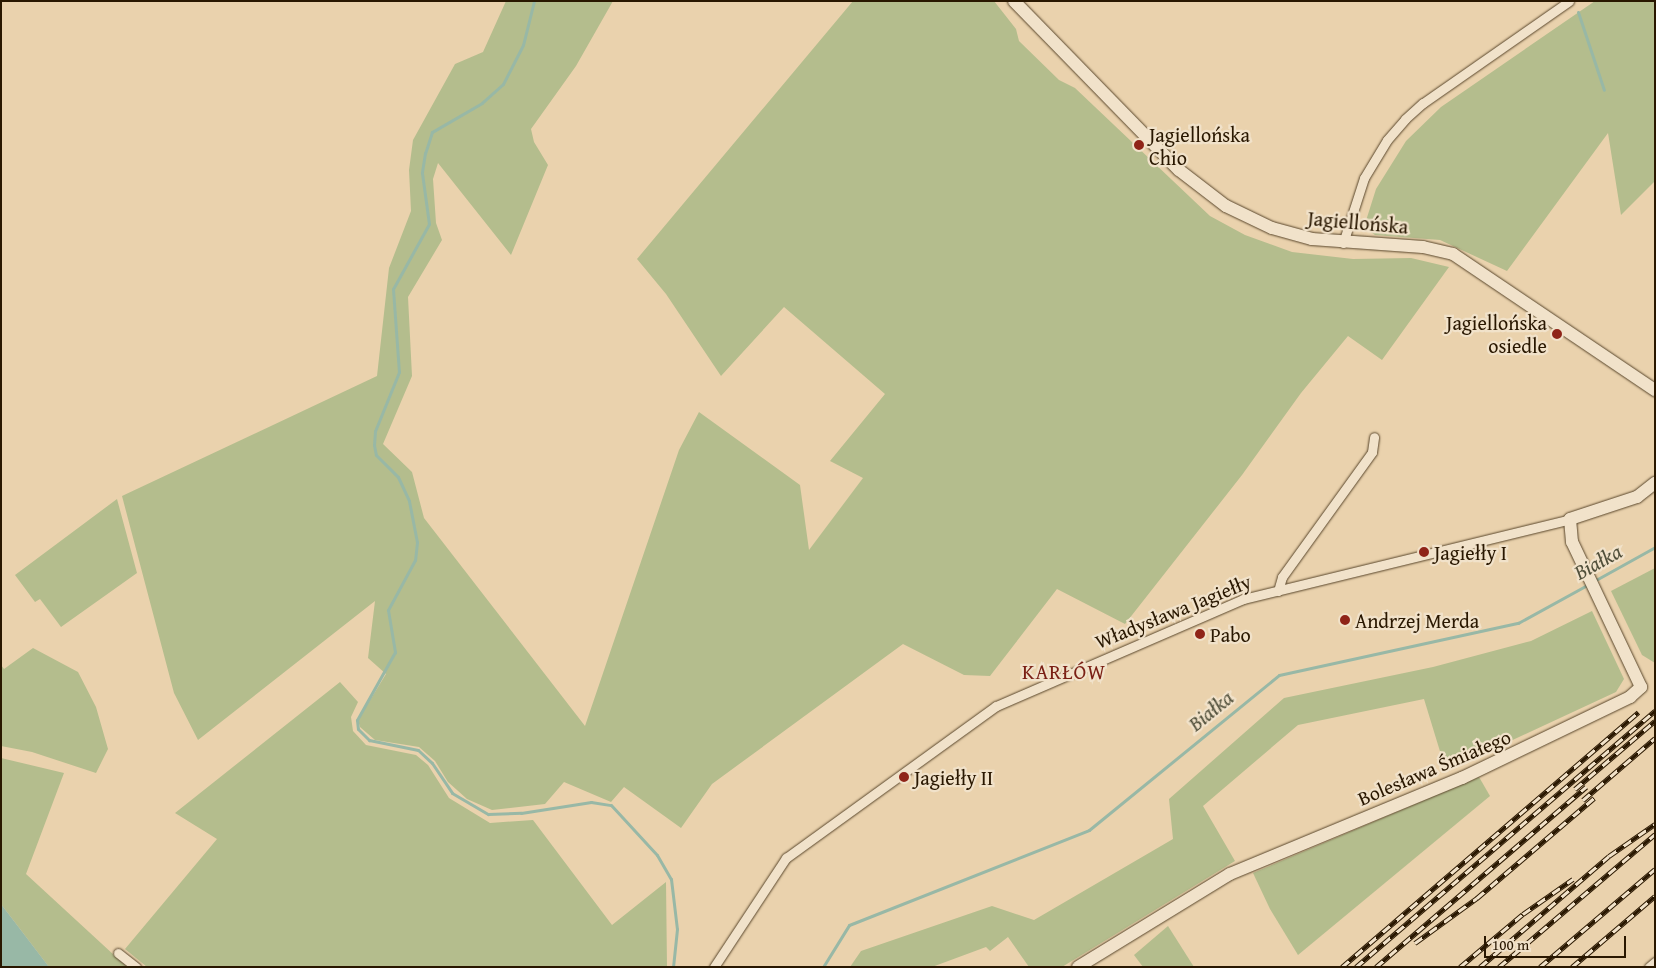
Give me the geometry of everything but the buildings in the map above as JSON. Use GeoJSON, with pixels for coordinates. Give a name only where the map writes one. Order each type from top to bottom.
{"type":"FeatureCollection","features":[{"type":"Feature","properties":{"kind":"street","name":"Jagiellońska"},"geometry":{"type":"LineString","coordinates":[[1014,1],[1179,170],[1214,198],[1272,228],[1343,243],[1423,247],[1453,254],[1655,390]]}},
{"type":"Feature","properties":{"kind":"street"},"geometry":{"type":"LineString","coordinates":[[1343,243],[1364,178],[1387,140],[1405,119],[1430,98],[1569,1]]}},
{"type":"Feature","properties":{"kind":"street"},"geometry":{"type":"LineString","coordinates":[[1278,591],[1282,577],[1372,452],[1374,437]]}},
{"type":"Feature","properties":{"kind":"street","name":"Władysława Jagiełły"},"geometry":{"type":"LineString","coordinates":[[714,967],[786,858],[981,715],[1243,599],[1570,519],[1637,497],[1655,483]]}},
{"type":"Feature","properties":{"kind":"street","name":"Bolesława Śmiałego"},"geometry":{"type":"LineString","coordinates":[[1078,967],[1230,874],[1462,778],[1630,697],[1641,687],[1572,542],[1570,519]]}},
{"type":"Feature","properties":{"kind":"street"},"geometry":{"type":"LineString","coordinates":[[118,953],[136,967]]}},
{"type":"Feature","properties":{"kind":"street"},"geometry":{"type":"LineString","coordinates":[[1649,967],[1655,962]]}},
{"type":"Feature","properties":{"kind":"green space"},"geometry":{"type":"Polygon","coordinates":[[[506,1],[613,1],[576,66],[531,129],[534,142],[548,165],[511,255],[438,163],[433,179],[436,223],[442,240],[408,297],[412,376],[383,444],[412,472],[424,518],[585,726],[679,450],[699,412],[800,485],[809,550],[863,478],[830,461],[885,394],[784,307],[721,376],[666,294],[637,259],[853,1],[994,1],[1016,29],[1019,41],[1059,80],[1075,88],[1210,216],[1245,235],[1292,252],[1353,259],[1411,258],[1449,267],[1382,360],[1348,336],[1301,393],[1242,475],[1125,624],[1057,589],[990,676],[964,675],[903,644],[712,784],[681,828],[624,787],[611,802],[564,782],[545,804],[492,810],[467,799],[448,782],[435,761],[419,747],[375,740],[360,727],[358,720],[386,674],[368,658],[375,601],[198,740],[174,693],[122,496],[377,376],[389,268],[411,211],[409,170],[413,140],[455,64],[483,52],[506,1]]]}},
{"type":"Feature","properties":{"kind":"green space"},"geometry":{"type":"Polygon","coordinates":[[[1595,1],[1655,1],[1655,181],[1621,215],[1608,133],[1507,271],[1440,240],[1375,235],[1364,227],[1376,189],[1406,141],[1441,107],[1595,1]]]}},
{"type":"Feature","properties":{"kind":"green space"},"geometry":{"type":"Polygon","coordinates":[[[117,499],[137,573],[61,627],[40,599],[35,602],[15,575],[117,499]]]}},
{"type":"Feature","properties":{"kind":"green space"},"geometry":{"type":"Polygon","coordinates":[[[1655,568],[1655,663],[1642,655],[1611,591],[1655,568]]]}},
{"type":"Feature","properties":{"kind":"green space"},"geometry":{"type":"Polygon","coordinates":[[[1592,611],[1624,679],[1616,692],[1446,771],[1424,699],[1298,725],[1203,806],[1235,861],[1062,967],[1029,967],[1008,937],[990,951],[986,947],[932,967],[850,967],[861,951],[992,906],[1034,920],[1173,839],[1169,799],[1284,698],[1433,667],[1531,641],[1592,611]]]}},
{"type":"Feature","properties":{"kind":"green space"},"geometry":{"type":"Polygon","coordinates":[[[33,648],[78,672],[96,707],[108,749],[96,773],[32,752],[1,746],[1,665],[4,669],[33,648]]]}},
{"type":"Feature","properties":{"kind":"green space"},"geometry":{"type":"Polygon","coordinates":[[[340,682],[358,702],[351,717],[353,731],[366,745],[416,755],[428,765],[449,798],[490,823],[533,820],[612,925],[666,882],[667,967],[147,967],[125,949],[217,839],[175,813],[340,682]]]}},
{"type":"Feature","properties":{"kind":"green space"},"geometry":{"type":"Polygon","coordinates":[[[1,758],[64,773],[26,874],[127,967],[49,967],[1,904],[1,758]]]}},
{"type":"Feature","properties":{"kind":"green space"},"geometry":{"type":"Polygon","coordinates":[[[1479,777],[1490,796],[1298,955],[1270,909],[1253,873],[1479,777]]]}},
{"type":"Feature","properties":{"kind":"green space"},"geometry":{"type":"Polygon","coordinates":[[[1168,926],[1194,967],[1143,967],[1134,955],[1168,926]]]}},
{"type":"Feature","properties":{"kind":"shaded area"},"geometry":{"type":"Polygon","coordinates":[[[1,904],[46,963],[49,967],[1,967],[1,904]]]}},
{"type":"Feature","properties":{"kind":"waterway"},"geometry":{"type":"LineString","coordinates":[[534,1],[523,45],[503,84],[482,103],[432,132],[425,153],[422,173],[429,224],[393,289],[399,372],[375,431],[374,445],[376,455],[398,477],[409,501],[417,542],[415,560],[388,610],[395,652],[357,720],[358,729],[369,740],[418,750],[432,763],[452,793],[488,814],[521,813],[591,802],[611,805],[657,855],[671,879],[677,929],[673,967]]}},
{"type":"Feature","properties":{"kind":"waterway"},"geometry":{"type":"LineString","coordinates":[[1578,12],[1604,90]]}},
{"type":"Feature","properties":{"kind":"waterway","name":"Białka"},"geometry":{"type":"LineString","coordinates":[[1594,581],[1655,547]]}},
{"type":"Feature","properties":{"kind":"waterway","name":"Białka"},"geometry":{"type":"LineString","coordinates":[[823,967],[849,925],[1089,830],[1279,675],[1518,623],[1589,584]]}},
{"type":"Feature","properties":{"kind":"railway"},"geometry":{"type":"LineString","coordinates":[[1356,967],[1655,711]]}},
{"type":"Feature","properties":{"kind":"railway"},"geometry":{"type":"LineString","coordinates":[[1342,967],[1638,712]]}},
{"type":"Feature","properties":{"kind":"railway"},"geometry":{"type":"LineString","coordinates":[[1575,789],[1655,721]]}},
{"type":"Feature","properties":{"kind":"railway"},"geometry":{"type":"LineString","coordinates":[[1583,800],[1655,738]]}},
{"type":"Feature","properties":{"kind":"railway"},"geometry":{"type":"LineString","coordinates":[[1376,967],[1586,787]]}},
{"type":"Feature","properties":{"kind":"railway"},"geometry":{"type":"LineString","coordinates":[[1415,943],[1477,898],[1594,798]]}},
{"type":"Feature","properties":{"kind":"railway"},"geometry":{"type":"LineString","coordinates":[[1480,967],[1609,856],[1655,824]]}},
{"type":"Feature","properties":{"kind":"railway"},"geometry":{"type":"LineString","coordinates":[[1499,967],[1655,834]]}},
{"type":"Feature","properties":{"kind":"railway"},"geometry":{"type":"LineString","coordinates":[[1540,967],[1655,869]]}},
{"type":"Feature","properties":{"kind":"railway"},"geometry":{"type":"LineString","coordinates":[[1460,967],[1523,914],[1573,879]]}},
{"type":"Feature","properties":{"kind":"railway"},"geometry":{"type":"LineString","coordinates":[[1572,967],[1655,896]]}},
{"type":"Feature","properties":{"kind":"place","name":"Jagiellońska Chio"},"geometry":{"type":"Point","coordinates":[1139,145]}},
{"type":"Feature","properties":{"kind":"place","name":"Jagiellońska osiedle"},"geometry":{"type":"Point","coordinates":[1557,334]}},
{"type":"Feature","properties":{"kind":"place","name":"Jagiełły I"},"geometry":{"type":"Point","coordinates":[1424,552]}},
{"type":"Feature","properties":{"kind":"place","name":"Andrzej Merda"},"geometry":{"type":"Point","coordinates":[1345,620]}},
{"type":"Feature","properties":{"kind":"place","name":"Pabo"},"geometry":{"type":"Point","coordinates":[1200,634]}},
{"type":"Feature","properties":{"kind":"place","name":"Jagiełły II"},"geometry":{"type":"Point","coordinates":[904,777]}},
{"type":"Feature","properties":{"kind":"district","name":"KARŁÓW"},"geometry":{"type":"Point","coordinates":[1064,672]}}]}
